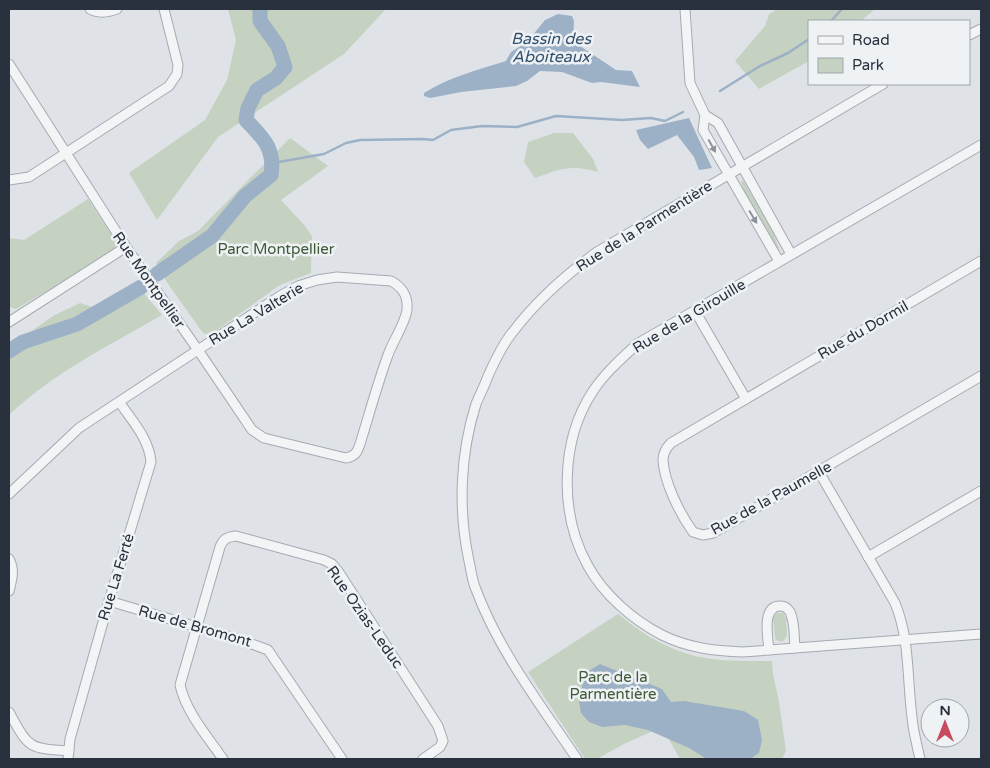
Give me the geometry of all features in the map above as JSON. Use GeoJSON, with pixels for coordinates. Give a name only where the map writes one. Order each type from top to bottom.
{"type":"FeatureCollection","features":[{"type":"Feature","properties":{"kind":"street"},"geometry":{"type":"LineString","coordinates":[[90,9],[95,12],[105,13],[117,9]]}},
{"type":"Feature","properties":{"kind":"street"},"geometry":{"type":"LineString","coordinates":[[9,180],[29,177],[169,86],[178,74],[176,54],[164,9]]}},
{"type":"Feature","properties":{"kind":"street"},"geometry":{"type":"LineString","coordinates":[[685,9],[690,83],[705,115],[704,130],[728,175],[779,261]]}},
{"type":"Feature","properties":{"kind":"street","name":"Rue Montpellier"},"geometry":{"type":"LineString","coordinates":[[9,64],[126,247],[252,430],[264,438],[346,458],[353,457]]}},
{"type":"Feature","properties":{"kind":"street","name":"Rue de la Parmentière"},"geometry":{"type":"LineString","coordinates":[[577,759],[509,658],[486,616],[474,585],[465,544],[462,491],[466,449],[476,404],[493,364],[510,334],[536,303],[566,275],[597,252],[881,85]]}},
{"type":"Feature","properties":{"kind":"street"},"geometry":{"type":"LineString","coordinates":[[705,115],[718,123],[791,254]]}},
{"type":"Feature","properties":{"kind":"street","name":"Rue de la Girouille"},"geometry":{"type":"LineString","coordinates":[[981,145],[637,344],[613,365],[592,392],[579,417],[571,446],[566,481],[569,509],[575,536],[588,566],[621,607],[648,627],[684,644],[711,651],[743,652],[981,634]]}},
{"type":"Feature","properties":{"kind":"street"},"geometry":{"type":"LineString","coordinates":[[9,322],[126,247]]}},
{"type":"Feature","properties":{"kind":"street","name":"Rue du Dormil"},"geometry":{"type":"LineString","coordinates":[[746,399],[981,261]]}},
{"type":"Feature","properties":{"kind":"street","name":"Rue La Valterie"},"geometry":{"type":"LineString","coordinates":[[9,494],[79,428],[120,403],[280,296],[298,286],[317,280],[337,278],[390,281],[398,285],[404,292],[407,311],[388,354],[360,444],[353,457]]}},
{"type":"Feature","properties":{"kind":"street"},"geometry":{"type":"LineString","coordinates":[[695,311],[746,399]]}},
{"type":"Feature","properties":{"kind":"street","name":"Rue de la Paumelle"},"geometry":{"type":"LineString","coordinates":[[746,399],[671,443],[665,450],[663,459],[666,475],[675,500],[693,532],[703,535],[713,533],[981,376]]}},
{"type":"Feature","properties":{"kind":"street","name":"Rue La Ferté"},"geometry":{"type":"LineString","coordinates":[[68,755],[70,739],[109,601],[151,462],[150,450],[146,441],[120,403]]}},
{"type":"Feature","properties":{"kind":"street"},"geometry":{"type":"LineString","coordinates":[[819,472],[895,603],[901,618],[905,639],[912,719],[920,759]]}},
{"type":"Feature","properties":{"kind":"street"},"geometry":{"type":"LineString","coordinates":[[868,557],[981,491]]}},
{"type":"Feature","properties":{"kind":"street","name":"Rue Ozias-Leduc"},"geometry":{"type":"LineString","coordinates":[[222,759],[190,710],[180,685],[222,540],[229,536],[245,538],[324,560],[332,564],[438,726],[443,741],[440,747],[423,759]]}},
{"type":"Feature","properties":{"kind":"street"},"geometry":{"type":"LineString","coordinates":[[9,559],[13,568],[9,591]]}},
{"type":"Feature","properties":{"kind":"street","name":"Rue de Bromont"},"geometry":{"type":"LineString","coordinates":[[109,601],[242,640],[268,650],[274,656],[342,759]]}},
{"type":"Feature","properties":{"kind":"street"},"geometry":{"type":"LineString","coordinates":[[769,650],[767,619],[770,611],[782,606],[789,610],[792,617],[795,648]]}},
{"type":"Feature","properties":{"kind":"street"},"geometry":{"type":"LineString","coordinates":[[9,712],[24,738],[30,744],[40,749],[68,755]]}},
{"type":"Feature","properties":{"kind":"green space"},"geometry":{"type":"Polygon","coordinates":[[[228,9],[386,9],[344,54],[218,137],[157,220],[129,173],[205,120],[227,80],[236,40],[228,9]]]}},
{"type":"Feature","properties":{"kind":"green space"},"geometry":{"type":"Polygon","coordinates":[[[778,9],[875,9],[862,20],[808,20],[808,62],[759,89],[735,61],[765,26],[769,14],[778,9]]]}},
{"type":"Feature","properties":{"kind":"green space"},"geometry":{"type":"Polygon","coordinates":[[[554,133],[573,133],[593,159],[598,172],[573,168],[535,178],[524,162],[528,142],[554,133]]]}},
{"type":"Feature","properties":{"kind":"green space","name":"Parc Montpellier"},"geometry":{"type":"Polygon","coordinates":[[[290,138],[328,166],[281,200],[312,236],[311,273],[280,285],[210,335],[203,333],[168,284],[156,263],[179,241],[198,231],[290,138]]]}},
{"type":"Feature","properties":{"kind":"green space"},"geometry":{"type":"Polygon","coordinates":[[[743,180],[772,229],[779,248],[776,248],[747,199],[741,182],[743,180]]]}},
{"type":"Feature","properties":{"kind":"green space"},"geometry":{"type":"Polygon","coordinates":[[[88,199],[115,240],[116,245],[113,252],[16,309],[9,307],[9,238],[24,240],[88,199]]]}},
{"type":"Feature","properties":{"kind":"green space"},"geometry":{"type":"Polygon","coordinates":[[[142,291],[162,315],[63,373],[9,415],[9,347],[53,316],[80,303],[102,310],[142,291]]]}},
{"type":"Feature","properties":{"kind":"green space"},"geometry":{"type":"Polygon","coordinates":[[[777,613],[783,613],[786,618],[787,636],[782,642],[776,640],[775,637],[773,618],[777,613]]]}},
{"type":"Feature","properties":{"kind":"green space","name":"Parc de la Parmentière"},"geometry":{"type":"Polygon","coordinates":[[[618,614],[651,637],[669,647],[688,654],[719,660],[772,661],[786,751],[782,759],[680,759],[662,727],[624,744],[597,759],[585,759],[528,672],[618,614]]]}},
{"type":"Feature","properties":{"kind":"water","name":"Bassin des Aboiteaux"},"geometry":{"type":"Polygon","coordinates":[[[558,14],[572,16],[574,21],[573,40],[616,70],[632,71],[640,87],[601,82],[592,83],[562,72],[540,71],[527,81],[516,86],[461,92],[430,98],[424,96],[424,93],[434,87],[464,74],[506,61],[511,52],[527,42],[545,20],[558,14]]]}},
{"type":"Feature","properties":{"kind":"water"},"geometry":{"type":"Polygon","coordinates":[[[689,118],[712,168],[699,170],[694,157],[677,135],[648,149],[640,140],[636,130],[689,118]]]}},
{"type":"Feature","properties":{"kind":"water"},"geometry":{"type":"Polygon","coordinates":[[[600,664],[662,689],[671,702],[684,701],[744,711],[758,720],[762,740],[759,753],[750,759],[707,759],[689,748],[648,730],[625,725],[602,727],[589,722],[581,713],[579,701],[582,686],[590,670],[600,664]]]}},
{"type":"Feature","properties":{"kind":"waterway"},"geometry":{"type":"LineString","coordinates":[[157,274],[212,236],[245,196],[271,175],[272,166],[269,150],[262,138],[246,120],[248,108],[257,90],[276,78],[285,67],[278,46],[260,21],[260,9]]}},
{"type":"Feature","properties":{"kind":"waterway"},"geometry":{"type":"LineString","coordinates":[[832,20],[842,9]]}},
{"type":"Feature","properties":{"kind":"waterway"},"geometry":{"type":"LineString","coordinates":[[720,91],[808,40]]}},
{"type":"Feature","properties":{"kind":"waterway"},"geometry":{"type":"LineString","coordinates":[[273,163],[324,154],[346,143],[360,140],[433,140],[451,130],[482,126],[517,127],[556,116],[622,120],[651,118],[665,121],[683,112]]}},
{"type":"Feature","properties":{"kind":"waterway"},"geometry":{"type":"LineString","coordinates":[[9,351],[23,342],[77,324],[141,287]]}}]}
